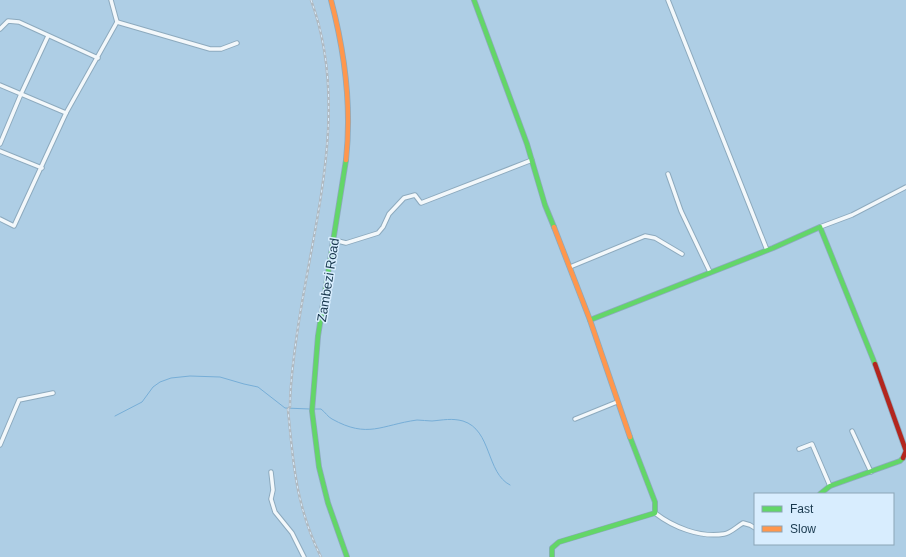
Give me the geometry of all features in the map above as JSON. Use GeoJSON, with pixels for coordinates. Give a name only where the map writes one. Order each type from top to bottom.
{"type":"FeatureCollection","features":[{"type":"Feature","properties":{"kind":"street"},"geometry":{"type":"LineString","coordinates":[[0,219],[14,226],[66,113],[117,22],[111,0]]}},
{"type":"Feature","properties":{"kind":"street","name":"Zambezi Road"},"geometry":{"type":"LineString","coordinates":[[331,0],[345,64],[349,113],[346,154],[314,374],[312,410],[316,460],[327,502],[347,557]]}},
{"type":"Feature","properties":{"kind":"street"},"geometry":{"type":"LineString","coordinates":[[474,0],[532,160],[545,205],[590,320],[617,402],[652,492],[655,502],[655,513]]}},
{"type":"Feature","properties":{"kind":"street"},"geometry":{"type":"LineString","coordinates":[[668,0],[767,250]]}},
{"type":"Feature","properties":{"kind":"street"},"geometry":{"type":"LineString","coordinates":[[0,29],[5,23],[12,21],[98,58]]}},
{"type":"Feature","properties":{"kind":"street"},"geometry":{"type":"LineString","coordinates":[[117,22],[210,49],[221,49],[237,43]]}},
{"type":"Feature","properties":{"kind":"street"},"geometry":{"type":"LineString","coordinates":[[0,144],[48,36]]}},
{"type":"Feature","properties":{"kind":"street"},"geometry":{"type":"LineString","coordinates":[[0,86],[66,113]]}},
{"type":"Feature","properties":{"kind":"street"},"geometry":{"type":"LineString","coordinates":[[0,150],[42,168]]}},
{"type":"Feature","properties":{"kind":"street"},"geometry":{"type":"LineString","coordinates":[[334,240],[346,243],[378,233],[383,227],[389,214],[404,198],[409,195],[415,195],[421,203],[532,160]]}},
{"type":"Feature","properties":{"kind":"street"},"geometry":{"type":"LineString","coordinates":[[668,174],[682,211],[710,272]]}},
{"type":"Feature","properties":{"kind":"street"},"geometry":{"type":"LineString","coordinates":[[590,320],[767,250],[852,214],[906,187]]}},
{"type":"Feature","properties":{"kind":"street"},"geometry":{"type":"LineString","coordinates":[[820,227],[866,340],[905,447],[905,455],[900,461],[830,486],[821,493]]}},
{"type":"Feature","properties":{"kind":"street"},"geometry":{"type":"LineString","coordinates":[[570,268],[645,236],[655,238],[682,254]]}},
{"type":"Feature","properties":{"kind":"street"},"geometry":{"type":"LineString","coordinates":[[0,445],[18,400],[53,393]]}},
{"type":"Feature","properties":{"kind":"street"},"geometry":{"type":"LineString","coordinates":[[575,419],[617,402]]}},
{"type":"Feature","properties":{"kind":"street"},"geometry":{"type":"LineString","coordinates":[[852,431],[870,472]]}},
{"type":"Feature","properties":{"kind":"street"},"geometry":{"type":"LineString","coordinates":[[800,449],[812,444],[830,486]]}},
{"type":"Feature","properties":{"kind":"street"},"geometry":{"type":"LineString","coordinates":[[271,472],[273,490],[271,499],[274,512],[292,533],[304,557]]}},
{"type":"Feature","properties":{"kind":"street"},"geometry":{"type":"LineString","coordinates":[[655,513],[663,519],[694,532],[724,534],[732,532],[742,523],[754,527]]}},
{"type":"Feature","properties":{"kind":"street"},"geometry":{"type":"LineString","coordinates":[[552,557],[552,548],[559,542],[655,513]]}},
{"type":"Feature","properties":{"kind":"waterway"},"geometry":{"type":"LineString","coordinates":[[115,416],[142,402],[153,387],[160,382],[171,378],[190,376],[220,377],[258,387],[285,408],[310,409]]}},
{"type":"Feature","properties":{"kind":"waterway"},"geometry":{"type":"LineString","coordinates":[[313,409],[321,409],[331,418],[345,425],[365,429],[374,429],[417,420],[432,421],[451,419],[463,421],[472,426],[479,433],[497,471],[502,479],[510,485]]}},
{"type":"Feature","properties":{"kind":"railway"},"geometry":{"type":"LineString","coordinates":[[311,0],[323,42],[328,84],[328,127],[318,213],[296,341],[291,382],[290,407],[288,409],[294,466],[301,502],[306,520],[321,557]]}},
{"type":"Feature","properties":{"kind":"traffic: fast"},"geometry":{"type":"LineString","coordinates":[[474,0],[527,144],[545,205],[554,227]]}},
{"type":"Feature","properties":{"kind":"traffic: fast"},"geometry":{"type":"LineString","coordinates":[[346,160],[318,336],[312,411],[319,467],[328,503],[347,557]]}},
{"type":"Feature","properties":{"kind":"traffic: fast"},"geometry":{"type":"LineString","coordinates":[[590,320],[773,248],[820,227],[875,364]]}},
{"type":"Feature","properties":{"kind":"traffic: fast"},"geometry":{"type":"LineString","coordinates":[[552,557],[552,548],[559,542],[655,513],[655,502],[630,437]]}},
{"type":"Feature","properties":{"kind":"traffic: fast"},"geometry":{"type":"LineString","coordinates":[[821,493],[830,486],[900,461],[903,458]]}},
{"type":"Feature","properties":{"kind":"traffic: slow"},"geometry":{"type":"LineString","coordinates":[[331,0],[340,40],[348,99],[348,140],[346,160]]}},
{"type":"Feature","properties":{"kind":"traffic: slow"},"geometry":{"type":"LineString","coordinates":[[554,227],[590,320],[630,437]]}},
{"type":"Feature","properties":{"kind":"traffic: jam"},"geometry":{"type":"LineString","coordinates":[[875,364],[906,451],[903,458]]}}]}
